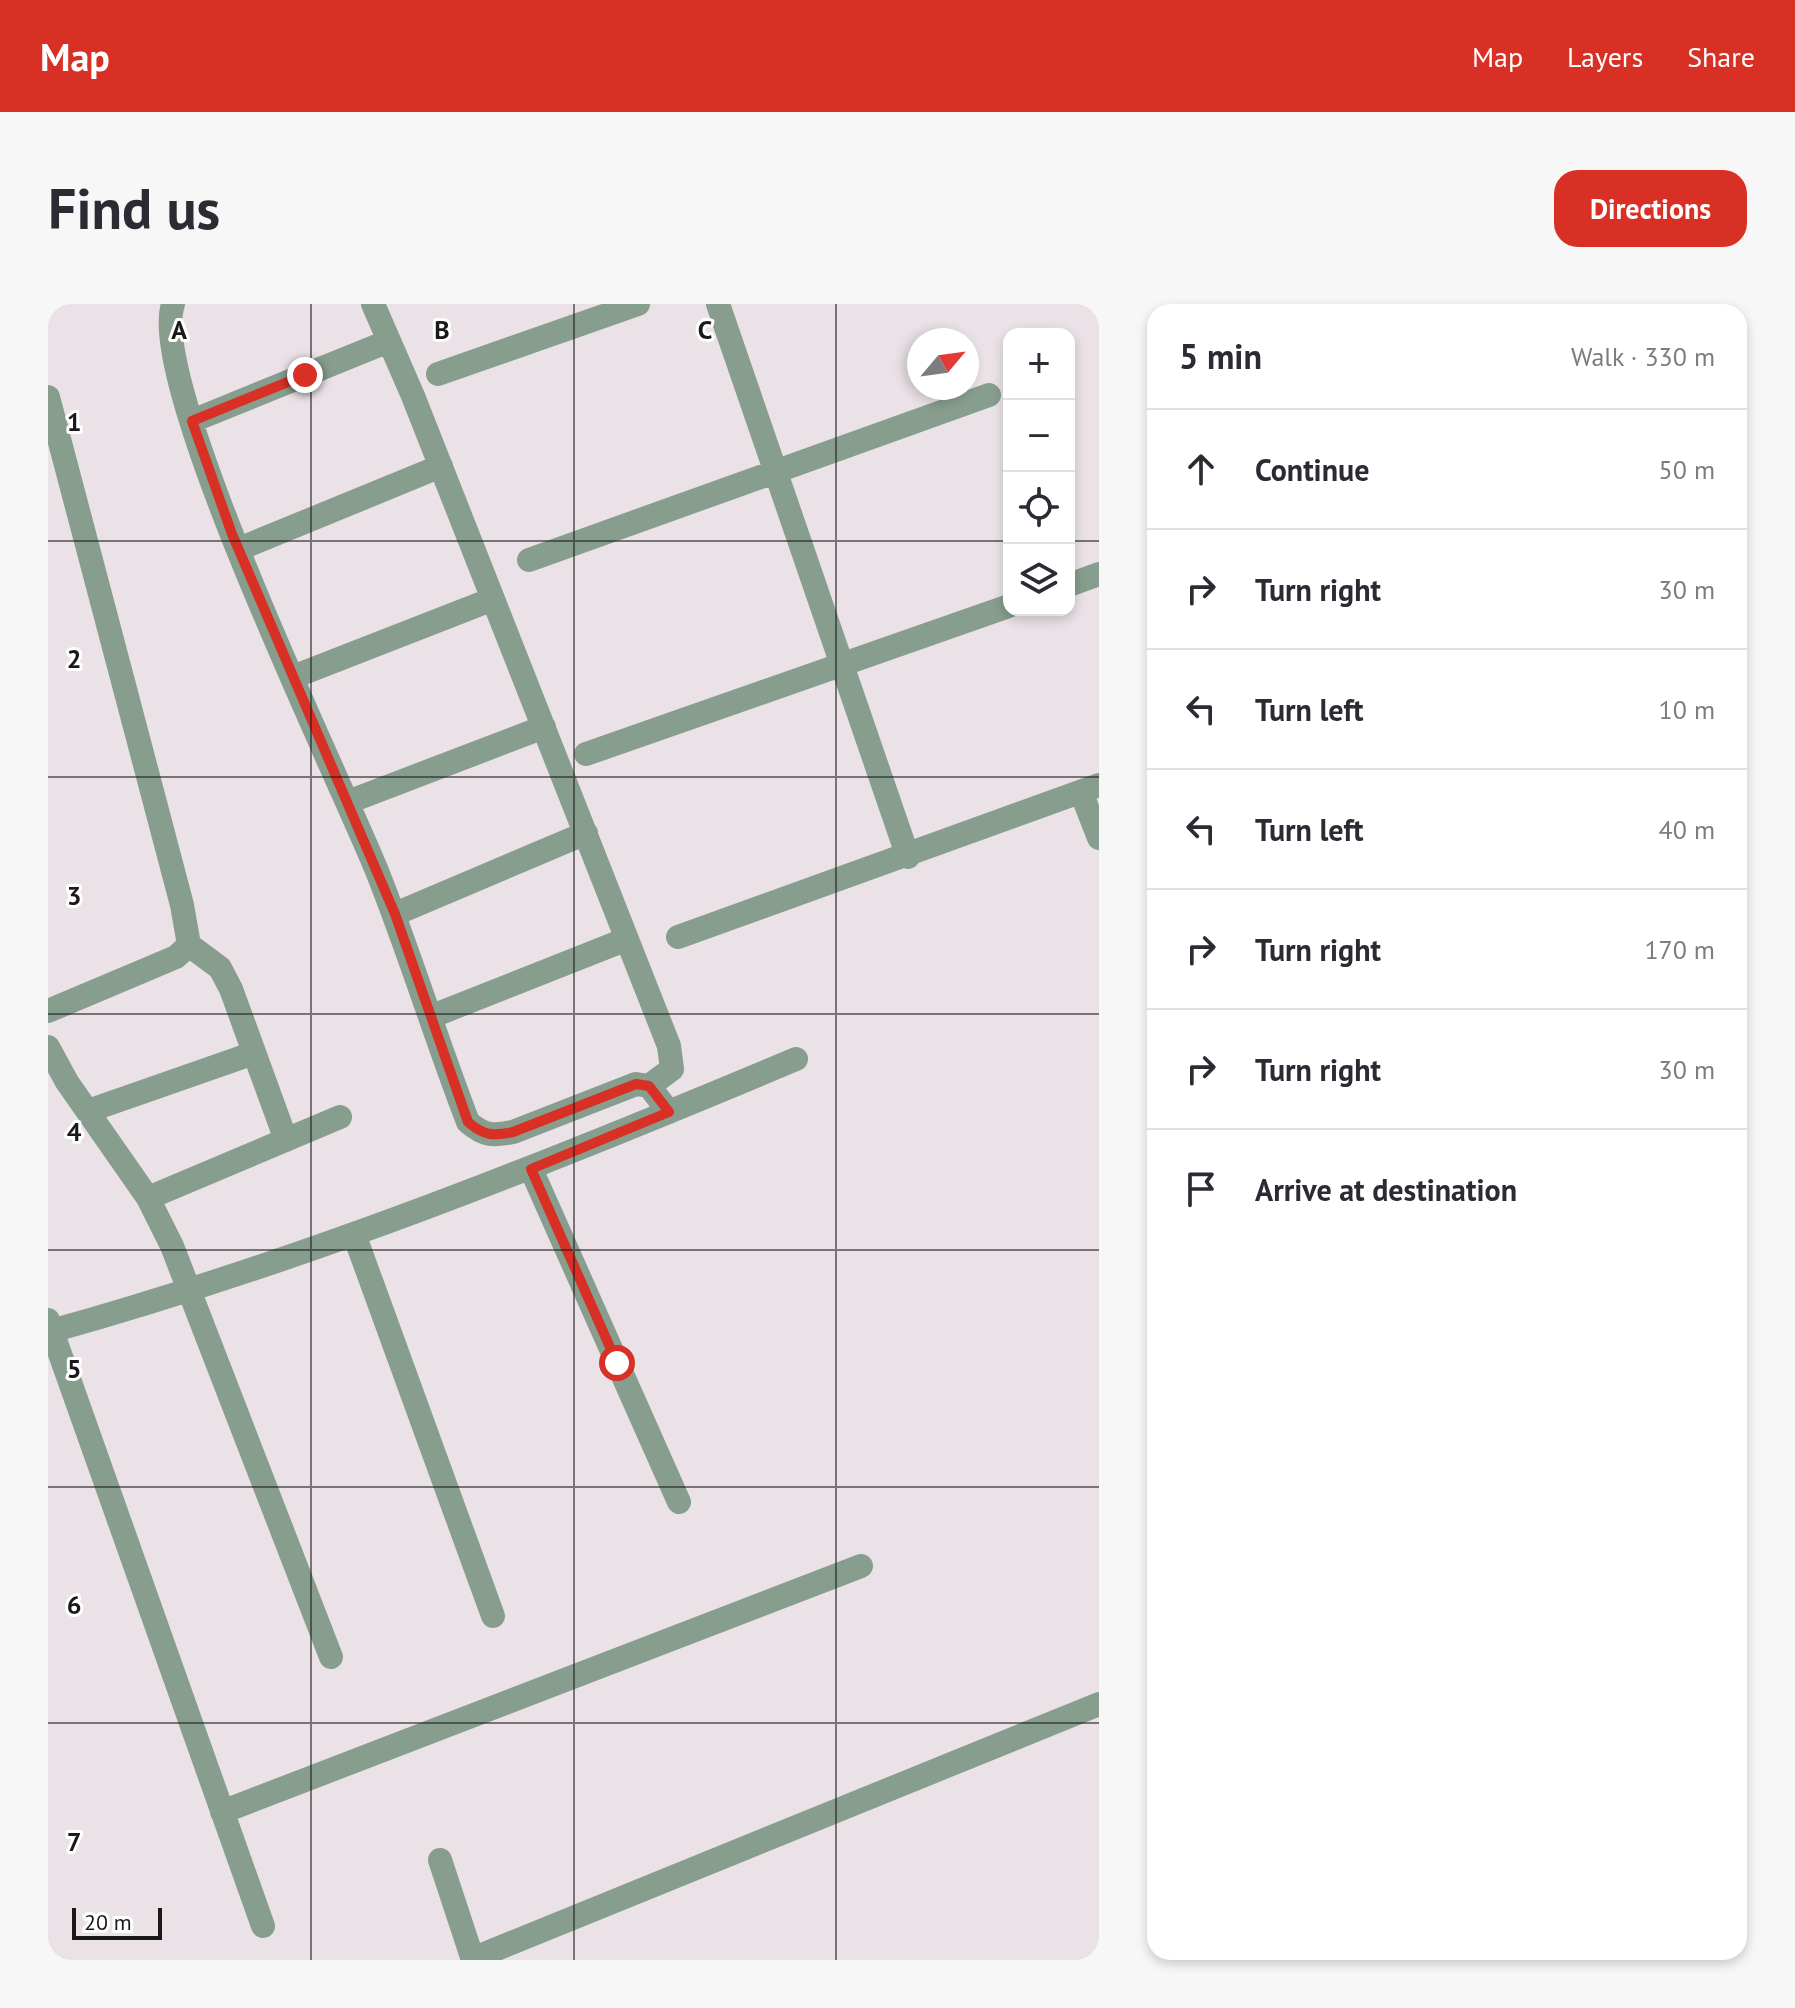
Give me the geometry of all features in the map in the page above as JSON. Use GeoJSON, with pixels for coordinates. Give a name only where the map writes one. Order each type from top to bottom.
{"type":"FeatureCollection","features":[{"type":"Feature","properties":{"kind":"street"},"geometry":{"type":"LineString","coordinates":[[173,304],[169,336],[192,421],[239,549],[395,914],[468,1122],[480,1133],[493,1136],[513,1132],[621,1087],[636,1084],[649,1086],[669,1112]]}},
{"type":"Feature","properties":{"kind":"street"},"geometry":{"type":"LineString","coordinates":[[373,304],[441,466],[669,1046],[672,1069],[649,1086]]}},
{"type":"Feature","properties":{"kind":"street"},"geometry":{"type":"LineString","coordinates":[[438,374],[638,304]]}},
{"type":"Feature","properties":{"kind":"street"},"geometry":{"type":"LineString","coordinates":[[718,304],[908,857]]}},
{"type":"Feature","properties":{"kind":"street"},"geometry":{"type":"LineString","coordinates":[[192,421],[389,341]]}},
{"type":"Feature","properties":{"kind":"street"},"geometry":{"type":"LineString","coordinates":[[529,560],[989,395]]}},
{"type":"Feature","properties":{"kind":"street"},"geometry":{"type":"LineString","coordinates":[[48,397],[182,905],[189,945],[220,968],[231,989],[286,1140]]}},
{"type":"Feature","properties":{"kind":"street"},"geometry":{"type":"LineString","coordinates":[[239,549],[441,466]]}},
{"type":"Feature","properties":{"kind":"street"},"geometry":{"type":"LineString","coordinates":[[1075,583],[1099,574]]}},
{"type":"Feature","properties":{"kind":"street"},"geometry":{"type":"LineString","coordinates":[[293,677],[493,599]]}},
{"type":"Feature","properties":{"kind":"street"},"geometry":{"type":"LineString","coordinates":[[586,754],[1003,608]]}},
{"type":"Feature","properties":{"kind":"street"},"geometry":{"type":"LineString","coordinates":[[348,802],[544,727]]}},
{"type":"Feature","properties":{"kind":"street"},"geometry":{"type":"LineString","coordinates":[[678,937],[908,857],[1090,788],[1099,838]]}},
{"type":"Feature","properties":{"kind":"street"},"geometry":{"type":"LineString","coordinates":[[395,914],[586,833]]}},
{"type":"Feature","properties":{"kind":"street"},"geometry":{"type":"LineString","coordinates":[[430,1017],[627,939]]}},
{"type":"Feature","properties":{"kind":"street"},"geometry":{"type":"LineString","coordinates":[[48,1011],[176,957],[189,945]]}},
{"type":"Feature","properties":{"kind":"street"},"geometry":{"type":"LineString","coordinates":[[48,1047],[148,1198],[191,1290],[331,1657]]}},
{"type":"Feature","properties":{"kind":"street"},"geometry":{"type":"LineString","coordinates":[[88,1111],[254,1053]]}},
{"type":"Feature","properties":{"kind":"street"},"geometry":{"type":"LineString","coordinates":[[263,1926],[49,1328],[191,1290],[354,1234],[531,1169],[796,1059]]}},
{"type":"Feature","properties":{"kind":"street"},"geometry":{"type":"LineString","coordinates":[[148,1198],[340,1117]]}},
{"type":"Feature","properties":{"kind":"street"},"geometry":{"type":"LineString","coordinates":[[531,1169],[679,1502]]}},
{"type":"Feature","properties":{"kind":"street"},"geometry":{"type":"LineString","coordinates":[[354,1234],[493,1616]]}},
{"type":"Feature","properties":{"kind":"street"},"geometry":{"type":"LineString","coordinates":[[222,1812],[861,1566]]}},
{"type":"Feature","properties":{"kind":"street"},"geometry":{"type":"LineString","coordinates":[[440,1860],[472,1959],[1099,1704]]}},
{"type":"Feature","properties":{"kind":"route"},"geometry":{"type":"LineString","coordinates":[[305,375],[192,421],[232,534],[395,914],[468,1122],[480,1133],[493,1136],[513,1132],[621,1087],[636,1084],[649,1086],[669,1112],[531,1169],[617,1363]]}}]}
